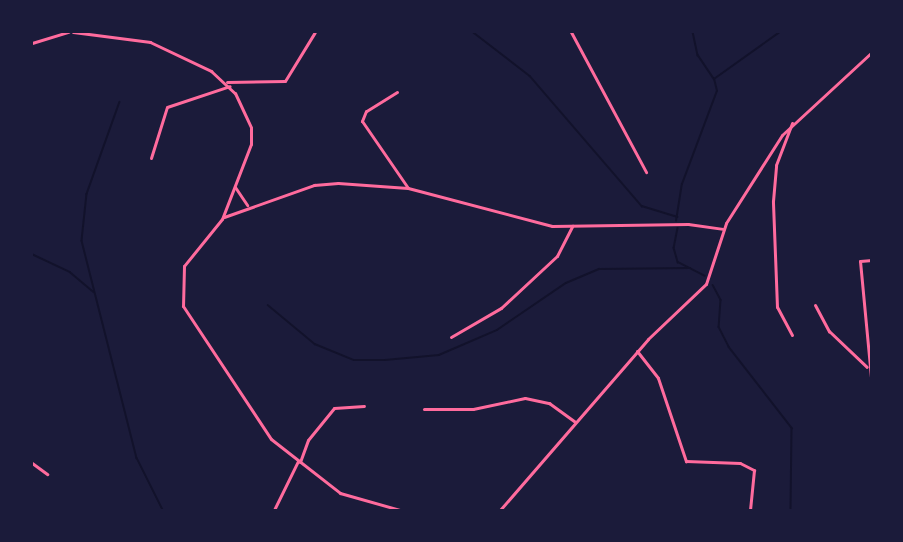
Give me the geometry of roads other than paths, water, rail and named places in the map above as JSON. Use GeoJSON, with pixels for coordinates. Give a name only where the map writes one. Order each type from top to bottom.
{"type":"FeatureCollection","features":[{"type":"Feature","properties":{"kind":"street"},"geometry":{"type":"LineString","coordinates":[[32,43],[68,32]]}},
{"type":"Feature","properties":{"kind":"street"},"geometry":{"type":"LineString","coordinates":[[74,32],[112,33],[162,47],[227,82],[230,86],[252,133],[222,219],[184,266],[183,306],[254,418],[299,461],[348,497],[400,510]]}},
{"type":"Feature","properties":{"kind":"street"},"geometry":{"type":"LineString","coordinates":[[227,82],[285,81],[315,32]]}},
{"type":"Feature","properties":{"kind":"street"},"geometry":{"type":"LineString","coordinates":[[571,32],[646,172]]}},
{"type":"Feature","properties":{"kind":"street"},"geometry":{"type":"LineString","coordinates":[[500,510],[637,351],[706,284],[723,229],[792,123],[872,52]]}},
{"type":"Feature","properties":{"kind":"street"},"geometry":{"type":"LineString","coordinates":[[151,158],[167,107],[230,86]]}},
{"type":"Feature","properties":{"kind":"street"},"geometry":{"type":"LineString","coordinates":[[397,92],[366,111],[362,121],[408,188]]}},
{"type":"Feature","properties":{"kind":"street"},"geometry":{"type":"LineString","coordinates":[[792,123],[776,165],[773,201],[777,307],[792,335]]}},
{"type":"Feature","properties":{"kind":"street"},"geometry":{"type":"LineString","coordinates":[[222,219],[247,206],[327,183],[408,188],[525,221],[572,226],[688,224],[723,229]]}},
{"type":"Feature","properties":{"kind":"street"},"geometry":{"type":"LineString","coordinates":[[235,187],[247,206]]}},
{"type":"Feature","properties":{"kind":"street"},"geometry":{"type":"LineString","coordinates":[[451,337],[501,308],[557,256],[572,226]]}},
{"type":"Feature","properties":{"kind":"street"},"geometry":{"type":"LineString","coordinates":[[872,260],[860,261],[868,369],[872,387]]}},
{"type":"Feature","properties":{"kind":"street"},"geometry":{"type":"LineString","coordinates":[[815,305],[829,331],[868,369]]}},
{"type":"Feature","properties":{"kind":"street"},"geometry":{"type":"LineString","coordinates":[[637,351],[658,378],[686,461],[740,463],[754,470],[750,510]]}},
{"type":"Feature","properties":{"kind":"street"},"geometry":{"type":"LineString","coordinates":[[424,409],[473,409],[525,398],[549,404],[575,422]]}},
{"type":"Feature","properties":{"kind":"street"},"geometry":{"type":"LineString","coordinates":[[274,510],[308,440],[333,408],[364,406]]}},
{"type":"Feature","properties":{"kind":"street"},"geometry":{"type":"LineString","coordinates":[[32,463],[47,474]]}},
{"type":"Feature","properties":{"kind":"waterway"},"geometry":{"type":"LineString","coordinates":[[473,32],[530,76],[642,206],[677,217]]}},
{"type":"Feature","properties":{"kind":"waterway"},"geometry":{"type":"LineString","coordinates":[[693,32],[698,55],[714,79]]}},
{"type":"Feature","properties":{"kind":"waterway"},"geometry":{"type":"LineString","coordinates":[[676,221],[682,184],[717,91],[714,79],[780,32]]}},
{"type":"Feature","properties":{"kind":"waterway"},"geometry":{"type":"LineString","coordinates":[[120,102],[87,194],[82,241],[137,458],[163,510]]}},
{"type":"Feature","properties":{"kind":"waterway"},"geometry":{"type":"LineString","coordinates":[[678,228],[674,248],[678,262],[705,276]]}},
{"type":"Feature","properties":{"kind":"waterway"},"geometry":{"type":"LineString","coordinates":[[32,254],[70,272],[94,292]]}},
{"type":"Feature","properties":{"kind":"waterway"},"geometry":{"type":"LineString","coordinates":[[268,305],[315,344],[354,360],[385,360],[439,355],[497,330],[566,283],[599,269],[690,268]]}},
{"type":"Feature","properties":{"kind":"waterway"},"geometry":{"type":"LineString","coordinates":[[713,285],[721,300],[719,327],[729,347],[792,428],[791,510]]}}]}
